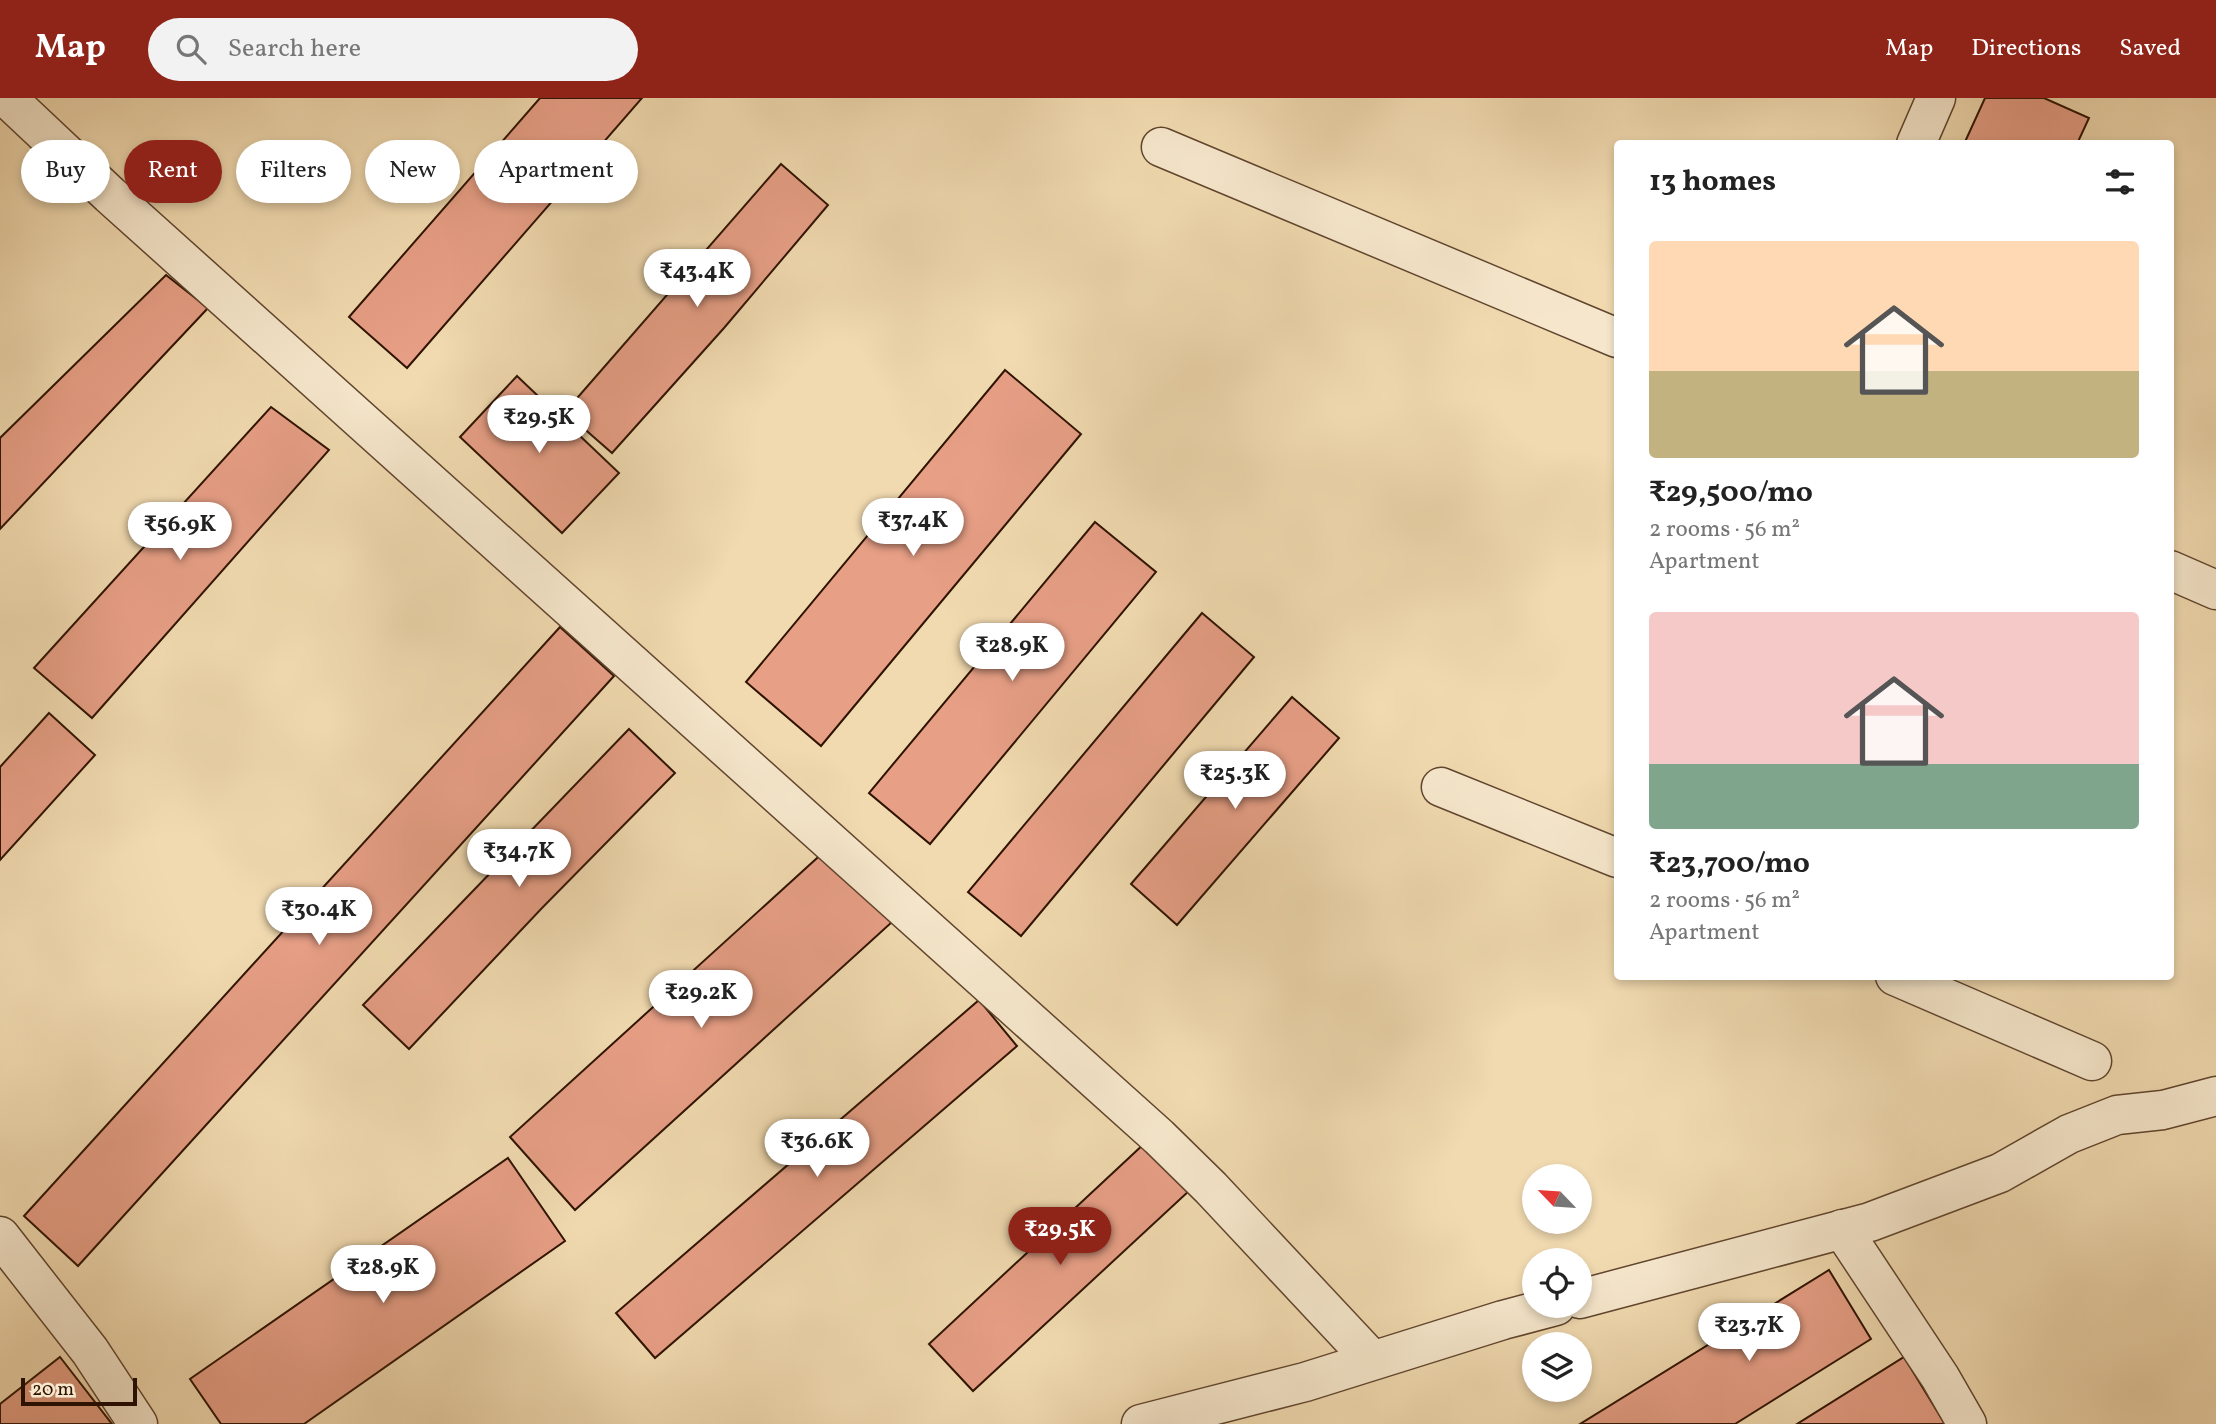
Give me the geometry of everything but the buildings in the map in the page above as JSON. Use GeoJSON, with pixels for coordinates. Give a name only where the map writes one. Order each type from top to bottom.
{"type":"FeatureCollection","features":[{"type":"Feature","properties":{"kind":"street"},"geometry":{"type":"LineString","coordinates":[[7,98],[110,195],[1159,1137],[1211,1188],[1372,1360]]}},
{"type":"Feature","properties":{"kind":"street"},"geometry":{"type":"LineString","coordinates":[[1918,140],[1936,98]]}},
{"type":"Feature","properties":{"kind":"street"},"geometry":{"type":"LineString","coordinates":[[1161,147],[1614,337]]}},
{"type":"Feature","properties":{"kind":"street"},"geometry":{"type":"LineString","coordinates":[[2174,572],[2216,590]]}},
{"type":"Feature","properties":{"kind":"street"},"geometry":{"type":"LineString","coordinates":[[1441,787],[1614,853]]}},
{"type":"Feature","properties":{"kind":"street"},"geometry":{"type":"LineString","coordinates":[[1904,980],[2092,1060]]}},
{"type":"Feature","properties":{"kind":"street"},"geometry":{"type":"LineString","coordinates":[[1592,1296],[1870,1222],[2000,1173],[2069,1134],[2117,1115],[2163,1110],[2216,1096]]}},
{"type":"Feature","properties":{"kind":"street"},"geometry":{"type":"LineString","coordinates":[[1842,1228],[1940,1377],[1967,1424]]}},
{"type":"Feature","properties":{"kind":"street"},"geometry":{"type":"LineString","coordinates":[[0,1236],[90,1351],[138,1424]]}},
{"type":"Feature","properties":{"kind":"street"},"geometry":{"type":"LineString","coordinates":[[1140,1424],[1304,1382],[1522,1316]]}}]}
